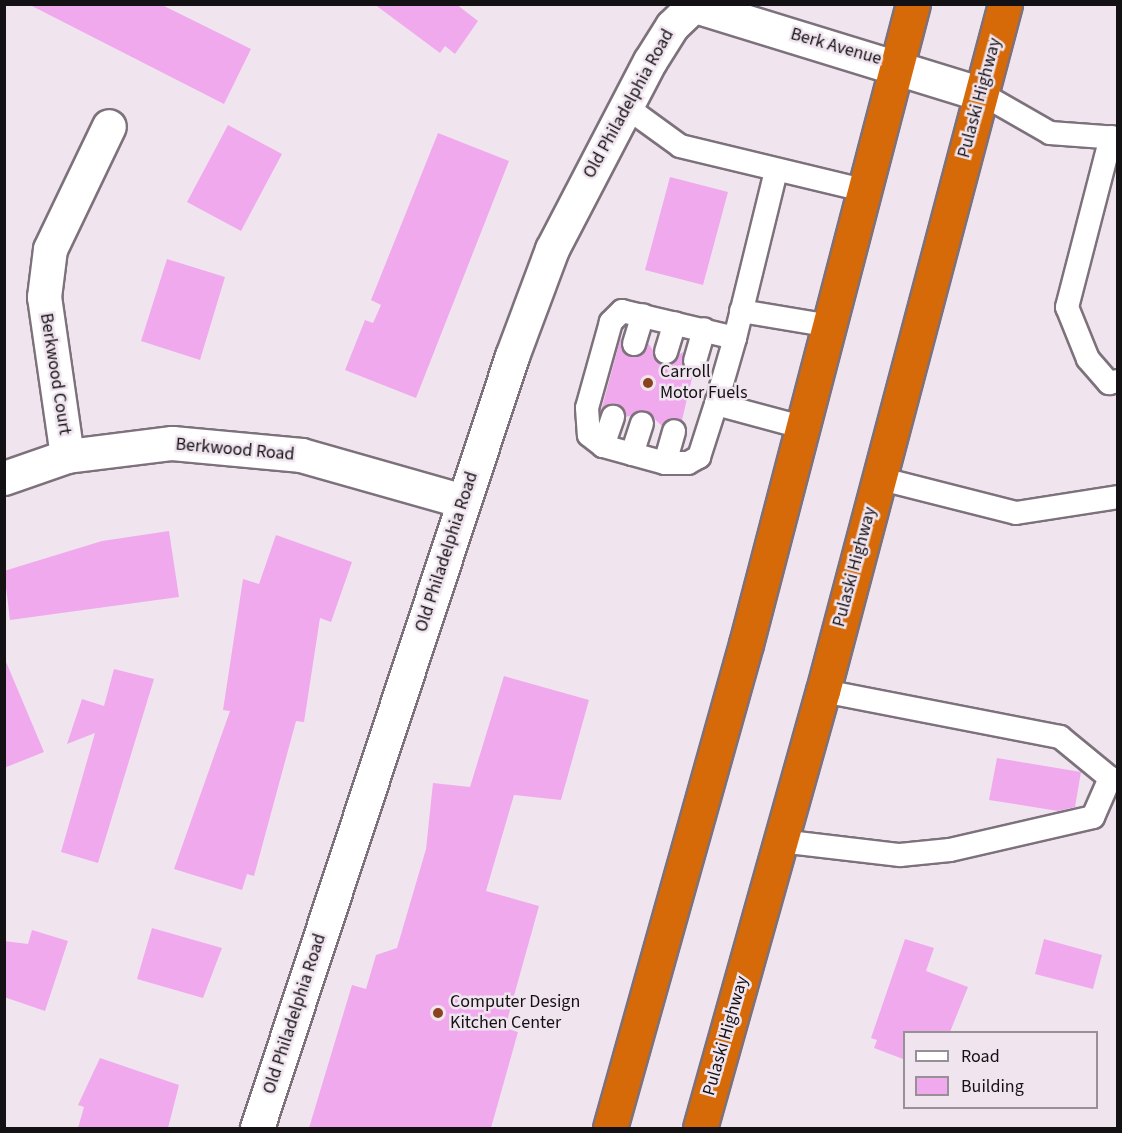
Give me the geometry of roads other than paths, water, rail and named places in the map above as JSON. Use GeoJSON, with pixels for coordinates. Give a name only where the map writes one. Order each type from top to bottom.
{"type":"FeatureCollection","features":[{"type":"Feature","properties":{"kind":"highway"},"geometry":{"type":"LineString","coordinates":[[610,1128],[805,428],[913,4]]}},
{"type":"Feature","properties":{"kind":"highway","name":"Pulaski Highway"},"geometry":{"type":"LineString","coordinates":[[700,1128],[823,692],[1005,4]]}},
{"type":"Feature","properties":{"kind":"street","name":"Berk Avenue"},"geometry":{"type":"LineString","coordinates":[[692,5],[897,64],[982,94]]}},
{"type":"Feature","properties":{"kind":"street","name":"Old Philadelphia Road"},"geometry":{"type":"LineString","coordinates":[[257,1128],[464,501],[552,249],[625,106],[672,26],[692,5]]}},
{"type":"Feature","properties":{"kind":"street","name":"Berkwood Court"},"geometry":{"type":"LineString","coordinates":[[67,456],[44,297],[50,249],[62,217],[109,126]]}},
{"type":"Feature","properties":{"kind":"street","name":"Berkwood Road"},"geometry":{"type":"LineString","coordinates":[[4,477],[67,456],[172,443],[244,447],[301,455],[464,501]]}},
{"type":"Feature","properties":{"kind":"lane"},"geometry":{"type":"LineString","coordinates":[[982,94],[1050,133],[1114,138],[1067,307],[1088,359],[1108,383],[1118,381]]}},
{"type":"Feature","properties":{"kind":"lane"},"geometry":{"type":"LineString","coordinates":[[625,106],[680,146],[776,171],[867,191]]}},
{"type":"Feature","properties":{"kind":"lane"},"geometry":{"type":"LineString","coordinates":[[735,338],[622,311],[611,322],[587,408],[589,435],[603,446],[665,463],[699,457],[735,338],[776,171]]}},
{"type":"Feature","properties":{"kind":"lane"},"geometry":{"type":"LineString","coordinates":[[741,311],[831,326]]}},
{"type":"Feature","properties":{"kind":"lane"},"geometry":{"type":"LineString","coordinates":[[634,344],[643,315]]}},
{"type":"Feature","properties":{"kind":"lane"},"geometry":{"type":"LineString","coordinates":[[666,352],[675,323]]}},
{"type":"Feature","properties":{"kind":"lane"},"geometry":{"type":"LineString","coordinates":[[695,361],[704,329]]}},
{"type":"Feature","properties":{"kind":"lane"},"geometry":{"type":"LineString","coordinates":[[716,404],[805,428]]}},
{"type":"Feature","properties":{"kind":"lane"},"geometry":{"type":"LineString","coordinates":[[603,446],[612,417]]}},
{"type":"Feature","properties":{"kind":"lane"},"geometry":{"type":"LineString","coordinates":[[632,454],[642,424]]}},
{"type":"Feature","properties":{"kind":"lane"},"geometry":{"type":"LineString","coordinates":[[665,463],[674,431]]}},
{"type":"Feature","properties":{"kind":"lane"},"geometry":{"type":"LineString","coordinates":[[878,478],[1016,513],[1118,497]]}},
{"type":"Feature","properties":{"kind":"lane"},"geometry":{"type":"LineString","coordinates":[[780,841],[900,855],[950,850],[1093,817],[1110,778],[1060,737],[823,692]]}},
{"type":"Feature","properties":{"kind":"place","name":"Carroll Motor Fuels"},"geometry":{"type":"Point","coordinates":[648,383]}},
{"type":"Feature","properties":{"kind":"place","name":"Computer Design Kitchen Center"},"geometry":{"type":"Point","coordinates":[438,1013]}}]}
